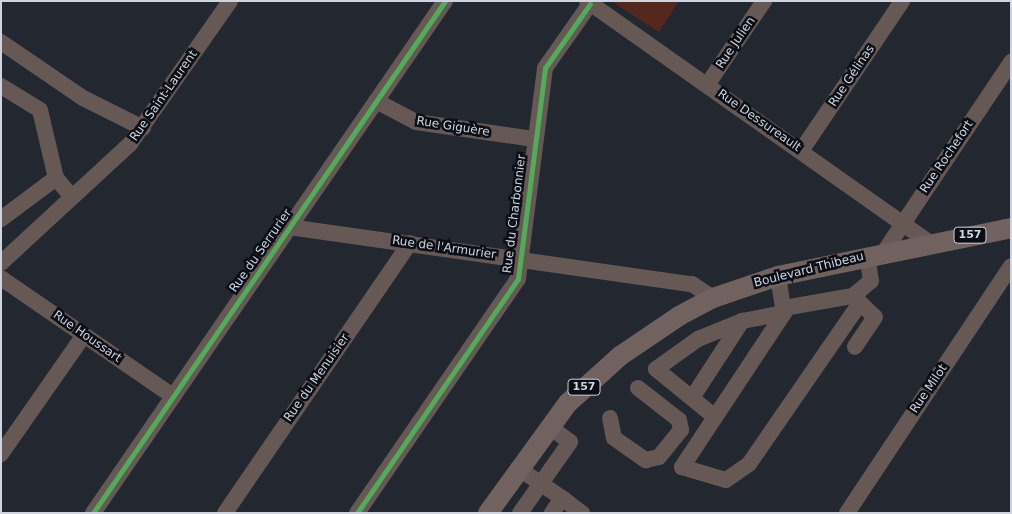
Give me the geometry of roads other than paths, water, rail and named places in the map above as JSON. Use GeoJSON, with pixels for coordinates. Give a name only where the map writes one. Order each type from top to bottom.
{"type":"FeatureCollection","features":[{"type":"Feature","properties":{"kind":"main road","name":"Boulevard Thibeau"},"geometry":{"type":"LineString","coordinates":[[488,513],[549,426],[620,356],[713,298],[778,276],[875,254],[1011,228]]}},
{"type":"Feature","properties":{"kind":"street","name":"Rue Julien"},"geometry":{"type":"LineString","coordinates":[[706,85],[764,1]]}},
{"type":"Feature","properties":{"kind":"street","name":"Rue Gélinas"},"geometry":{"type":"LineString","coordinates":[[801,151],[902,1]]}},
{"type":"Feature","properties":{"kind":"street","name":"Rue Dessureault"},"geometry":{"type":"LineString","coordinates":[[588,2],[903,222],[930,243]]}},
{"type":"Feature","properties":{"kind":"street","name":"Rue du Charbonnier"},"geometry":{"type":"LineString","coordinates":[[357,513],[514,287],[520,258],[534,139],[546,64],[588,2]]}},
{"type":"Feature","properties":{"kind":"street","name":"Rue Saint-Laurent"},"geometry":{"type":"LineString","coordinates":[[1,263],[143,128],[225,3]]}},
{"type":"Feature","properties":{"kind":"street","name":"Rue du Serrurier"},"geometry":{"type":"LineString","coordinates":[[93,513],[376,101],[438,4]]}},
{"type":"Feature","properties":{"kind":"street"},"geometry":{"type":"LineString","coordinates":[[1,42],[83,98],[143,128]]}},
{"type":"Feature","properties":{"kind":"street","name":"Rue Rochefort"},"geometry":{"type":"LineString","coordinates":[[875,254],[903,222],[1011,62]]}},
{"type":"Feature","properties":{"kind":"street"},"geometry":{"type":"LineString","coordinates":[[1,86],[40,110],[56,178],[72,197]]}},
{"type":"Feature","properties":{"kind":"street","name":"Rue Giguère"},"geometry":{"type":"LineString","coordinates":[[376,101],[416,122],[534,139]]}},
{"type":"Feature","properties":{"kind":"street"},"geometry":{"type":"LineString","coordinates":[[1,219],[56,178]]}},
{"type":"Feature","properties":{"kind":"street","name":"Rue de l'Armurier"},"geometry":{"type":"LineString","coordinates":[[289,227],[520,258],[692,284],[713,298]]}},
{"type":"Feature","properties":{"kind":"street","name":"Rue du Menuisier"},"geometry":{"type":"LineString","coordinates":[[225,513],[410,243]]}},
{"type":"Feature","properties":{"kind":"street"},"geometry":{"type":"LineString","coordinates":[[778,276],[784,310],[682,467],[726,480],[749,464],[763,448],[856,299],[871,281],[875,254]]}},
{"type":"Feature","properties":{"kind":"street","name":"Rue Milot"},"geometry":{"type":"LineString","coordinates":[[846,513],[1011,266]]}},
{"type":"Feature","properties":{"kind":"street","name":"Rue Houssart"},"geometry":{"type":"LineString","coordinates":[[1,278],[173,396]]}},
{"type":"Feature","properties":{"kind":"street"},"geometry":{"type":"LineString","coordinates":[[715,417],[656,369],[698,339],[742,321],[784,310],[856,299]]}},
{"type":"Feature","properties":{"kind":"street"},"geometry":{"type":"LineString","coordinates":[[855,347],[875,317],[856,299]]}},
{"type":"Feature","properties":{"kind":"street"},"geometry":{"type":"LineString","coordinates":[[692,398],[742,321]]}},
{"type":"Feature","properties":{"kind":"street"},"geometry":{"type":"LineString","coordinates":[[1,454],[84,335]]}},
{"type":"Feature","properties":{"kind":"street"},"geometry":{"type":"LineString","coordinates":[[610,418],[614,438],[646,460],[659,457],[681,430],[679,420],[638,388]]}},
{"type":"Feature","properties":{"kind":"street"},"geometry":{"type":"LineString","coordinates":[[520,513],[570,442],[549,426]]}},
{"type":"Feature","properties":{"kind":"street"},"geometry":{"type":"LineString","coordinates":[[518,468],[582,513]]}},
{"type":"Feature","properties":{"kind":"street"},"geometry":{"type":"LineString","coordinates":[[552,513],[562,498]]}}]}
